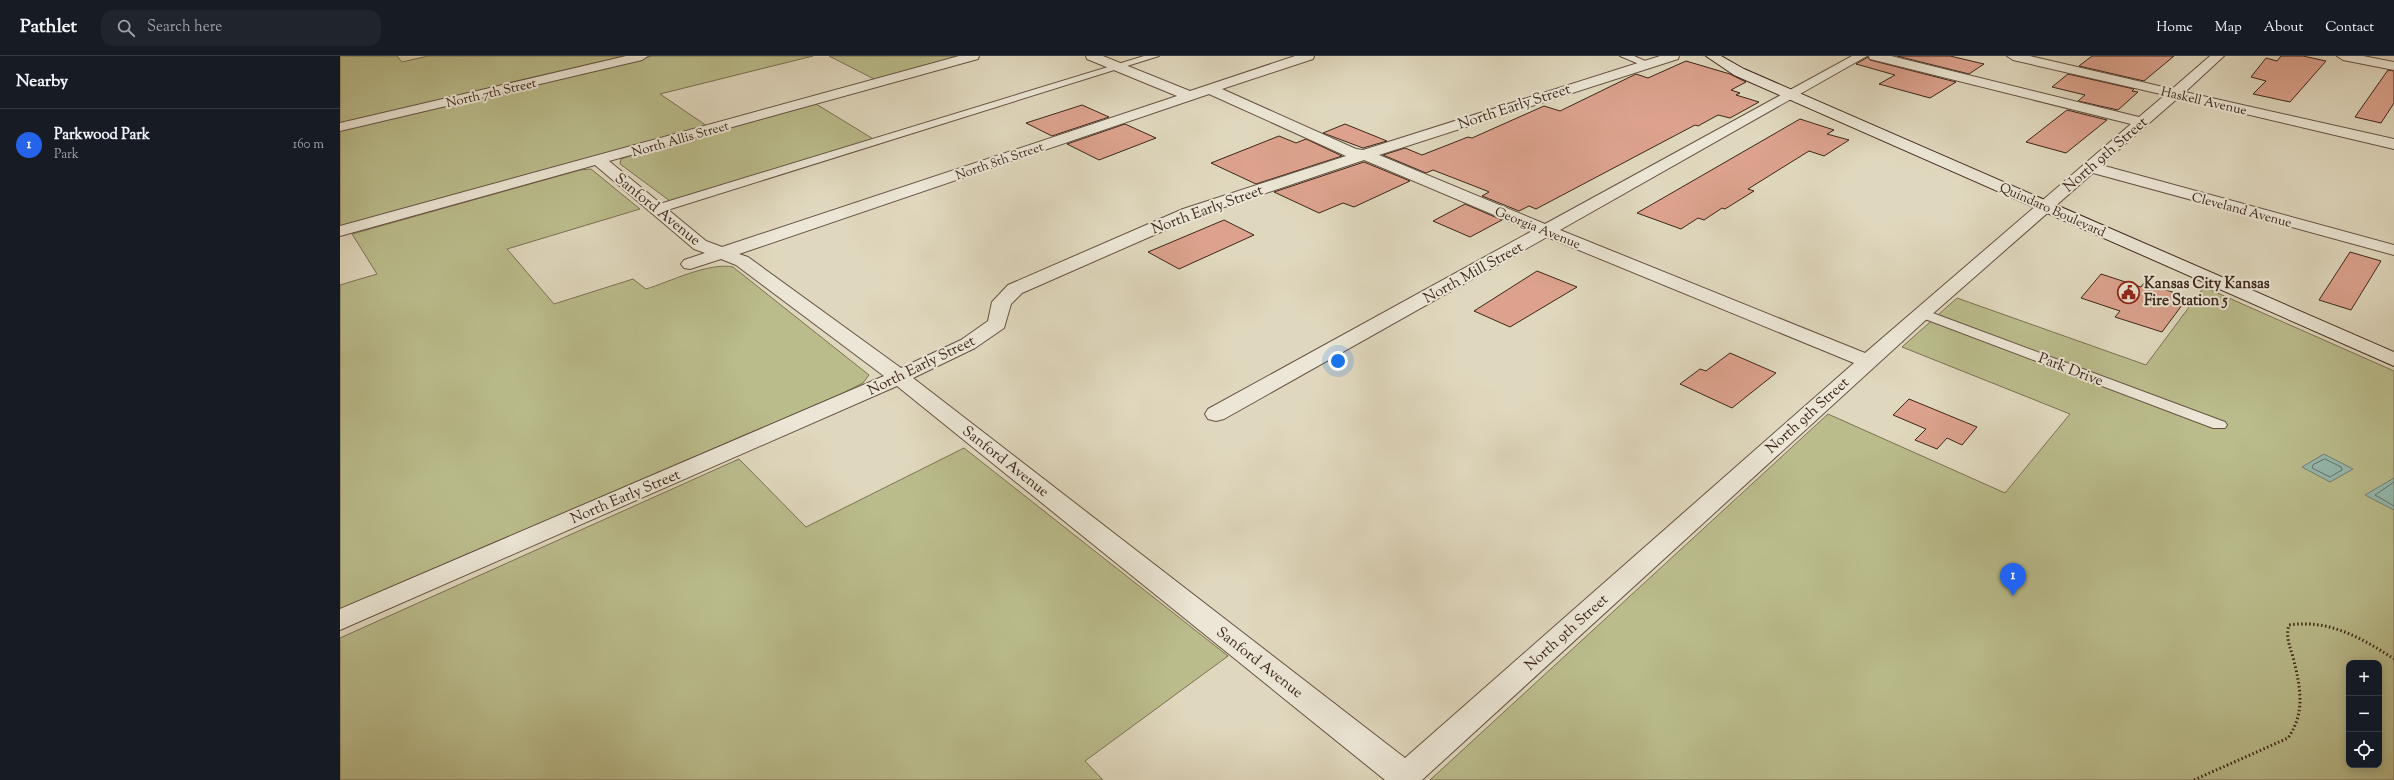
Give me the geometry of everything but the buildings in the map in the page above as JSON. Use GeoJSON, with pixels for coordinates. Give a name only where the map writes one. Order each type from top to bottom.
{"type":"FeatureCollection","features":[{"type":"Feature","properties":{"kind":"street","name":"North 7th Street"},"geometry":{"type":"LineString","coordinates":[[340,127],[642,56]]}},
{"type":"Feature","properties":{"kind":"street","name":"North Allis Street"},"geometry":{"type":"LineString","coordinates":[[340,231],[599,161],[973,56]]}},
{"type":"Feature","properties":{"kind":"street"},"geometry":{"type":"LineString","coordinates":[[1092,56],[1190,96]]}},
{"type":"Feature","properties":{"kind":"street","name":"North 8th Street"},"geometry":{"type":"LineString","coordinates":[[690,264],[1308,56]]}},
{"type":"Feature","properties":{"kind":"street","name":"North Early Street"},"geometry":{"type":"LineString","coordinates":[[340,620],[899,377],[968,344],[997,324],[1002,302],[1015,289],[1189,213],[1673,56]]}},
{"type":"Feature","properties":{"kind":"street","name":"Quindaro Boulevard"},"geometry":{"type":"LineString","coordinates":[[1712,56],[1739,72],[2394,360]]}},
{"type":"Feature","properties":{"kind":"street","name":"North Mill Street"},"geometry":{"type":"LineString","coordinates":[[1216,414],[1861,56]]}},
{"type":"Feature","properties":{"kind":"street"},"geometry":{"type":"LineString","coordinates":[[1876,56],[2141,122]]}},
{"type":"Feature","properties":{"kind":"street","name":"Haskell Avenue"},"geometry":{"type":"LineString","coordinates":[[2014,56],[2394,144]]}},
{"type":"Feature","properties":{"kind":"street"},"geometry":{"type":"LineString","coordinates":[[2343,56],[2394,66]]}},
{"type":"Feature","properties":{"kind":"street","name":"North 9th Street"},"geometry":{"type":"LineString","coordinates":[[1403,778],[1922,313],[2174,93],[2209,57]]}},
{"type":"Feature","properties":{"kind":"street","name":"Georgia Avenue"},"geometry":{"type":"LineString","coordinates":[[1210,89],[1352,153],[1365,155],[1546,231],[1868,361]]}},
{"type":"Feature","properties":{"kind":"street","name":"Sanford Avenue"},"geometry":{"type":"LineString","coordinates":[[599,161],[700,245],[742,261],[899,377],[1403,778]]}},
{"type":"Feature","properties":{"kind":"street","name":"Cleveland Avenue"},"geometry":{"type":"LineString","coordinates":[[2089,167],[2394,250]]}},
{"type":"Feature","properties":{"kind":"lane"},"geometry":{"type":"LineString","coordinates":[[657,209],[1154,56]]}},
{"type":"Feature","properties":{"kind":"lane"},"geometry":{"type":"LineString","coordinates":[[1625,56],[1647,64]]}},
{"type":"Feature","properties":{"kind":"lane","name":"Park Drive"},"geometry":{"type":"LineString","coordinates":[[1922,313],[2220,425]]}},
{"type":"Feature","properties":{"kind":"path"},"geometry":{"type":"LineString","coordinates":[[2194,780],[2222,769],[2288,738],[2297,725],[2301,711],[2294,662],[2286,634],[2289,625],[2303,621],[2328,626],[2352,635],[2394,659]]}},
{"type":"Feature","properties":{"kind":"green space"},"geometry":{"type":"Polygon","coordinates":[[[340,56],[397,56],[402,62],[428,56],[627,56],[340,123],[340,56]]]}},
{"type":"Feature","properties":{"kind":"green space"},"geometry":{"type":"Polygon","coordinates":[[[652,56],[813,56],[660,94],[707,126],[340,227],[340,130],[652,56]]]}},
{"type":"Feature","properties":{"kind":"green space"},"geometry":{"type":"Polygon","coordinates":[[[829,56],[962,56],[876,80],[829,56]]]}},
{"type":"Feature","properties":{"kind":"green space"},"geometry":{"type":"Polygon","coordinates":[[[816,104],[875,140],[670,201],[620,164],[621,159],[632,155],[816,104]]]}},
{"type":"Feature","properties":{"kind":"green space"},"geometry":{"type":"Polygon","coordinates":[[[591,169],[640,209],[507,249],[554,304],[633,279],[646,289],[701,270],[723,266],[733,267],[869,375],[863,383],[843,393],[340,609],[340,285],[377,274],[352,234],[580,170],[591,169]]]}},
{"type":"Feature","properties":{"kind":"green space"},"geometry":{"type":"Polygon","coordinates":[[[2204,287],[2394,371],[2394,780],[1430,780],[1828,414],[2005,493],[2070,414],[1902,347],[1957,298],[2146,365],[2204,287]]]}},
{"type":"Feature","properties":{"kind":"green space"},"geometry":{"type":"Polygon","coordinates":[[[964,448],[1228,656],[1085,761],[1103,780],[340,780],[340,638],[739,459],[806,527],[964,448]]]}},
{"type":"Feature","properties":{"kind":"water"},"geometry":{"type":"Polygon","coordinates":[[[2324,454],[2353,469],[2330,482],[2302,467],[2324,454]]]}},
{"type":"Feature","properties":{"kind":"water"},"geometry":{"type":"Polygon","coordinates":[[[2394,478],[2394,510],[2365,495],[2394,478]]]}},
{"type":"Feature","properties":{"kind":"place","name":"Kansas City Kansas Fire Station 5"},"geometry":{"type":"Point","coordinates":[2129,292]}},
{"type":"Feature","properties":{"kind":"place","name":"Parkwood Park"},"geometry":{"type":"Point","coordinates":[2013,596]}}]}
